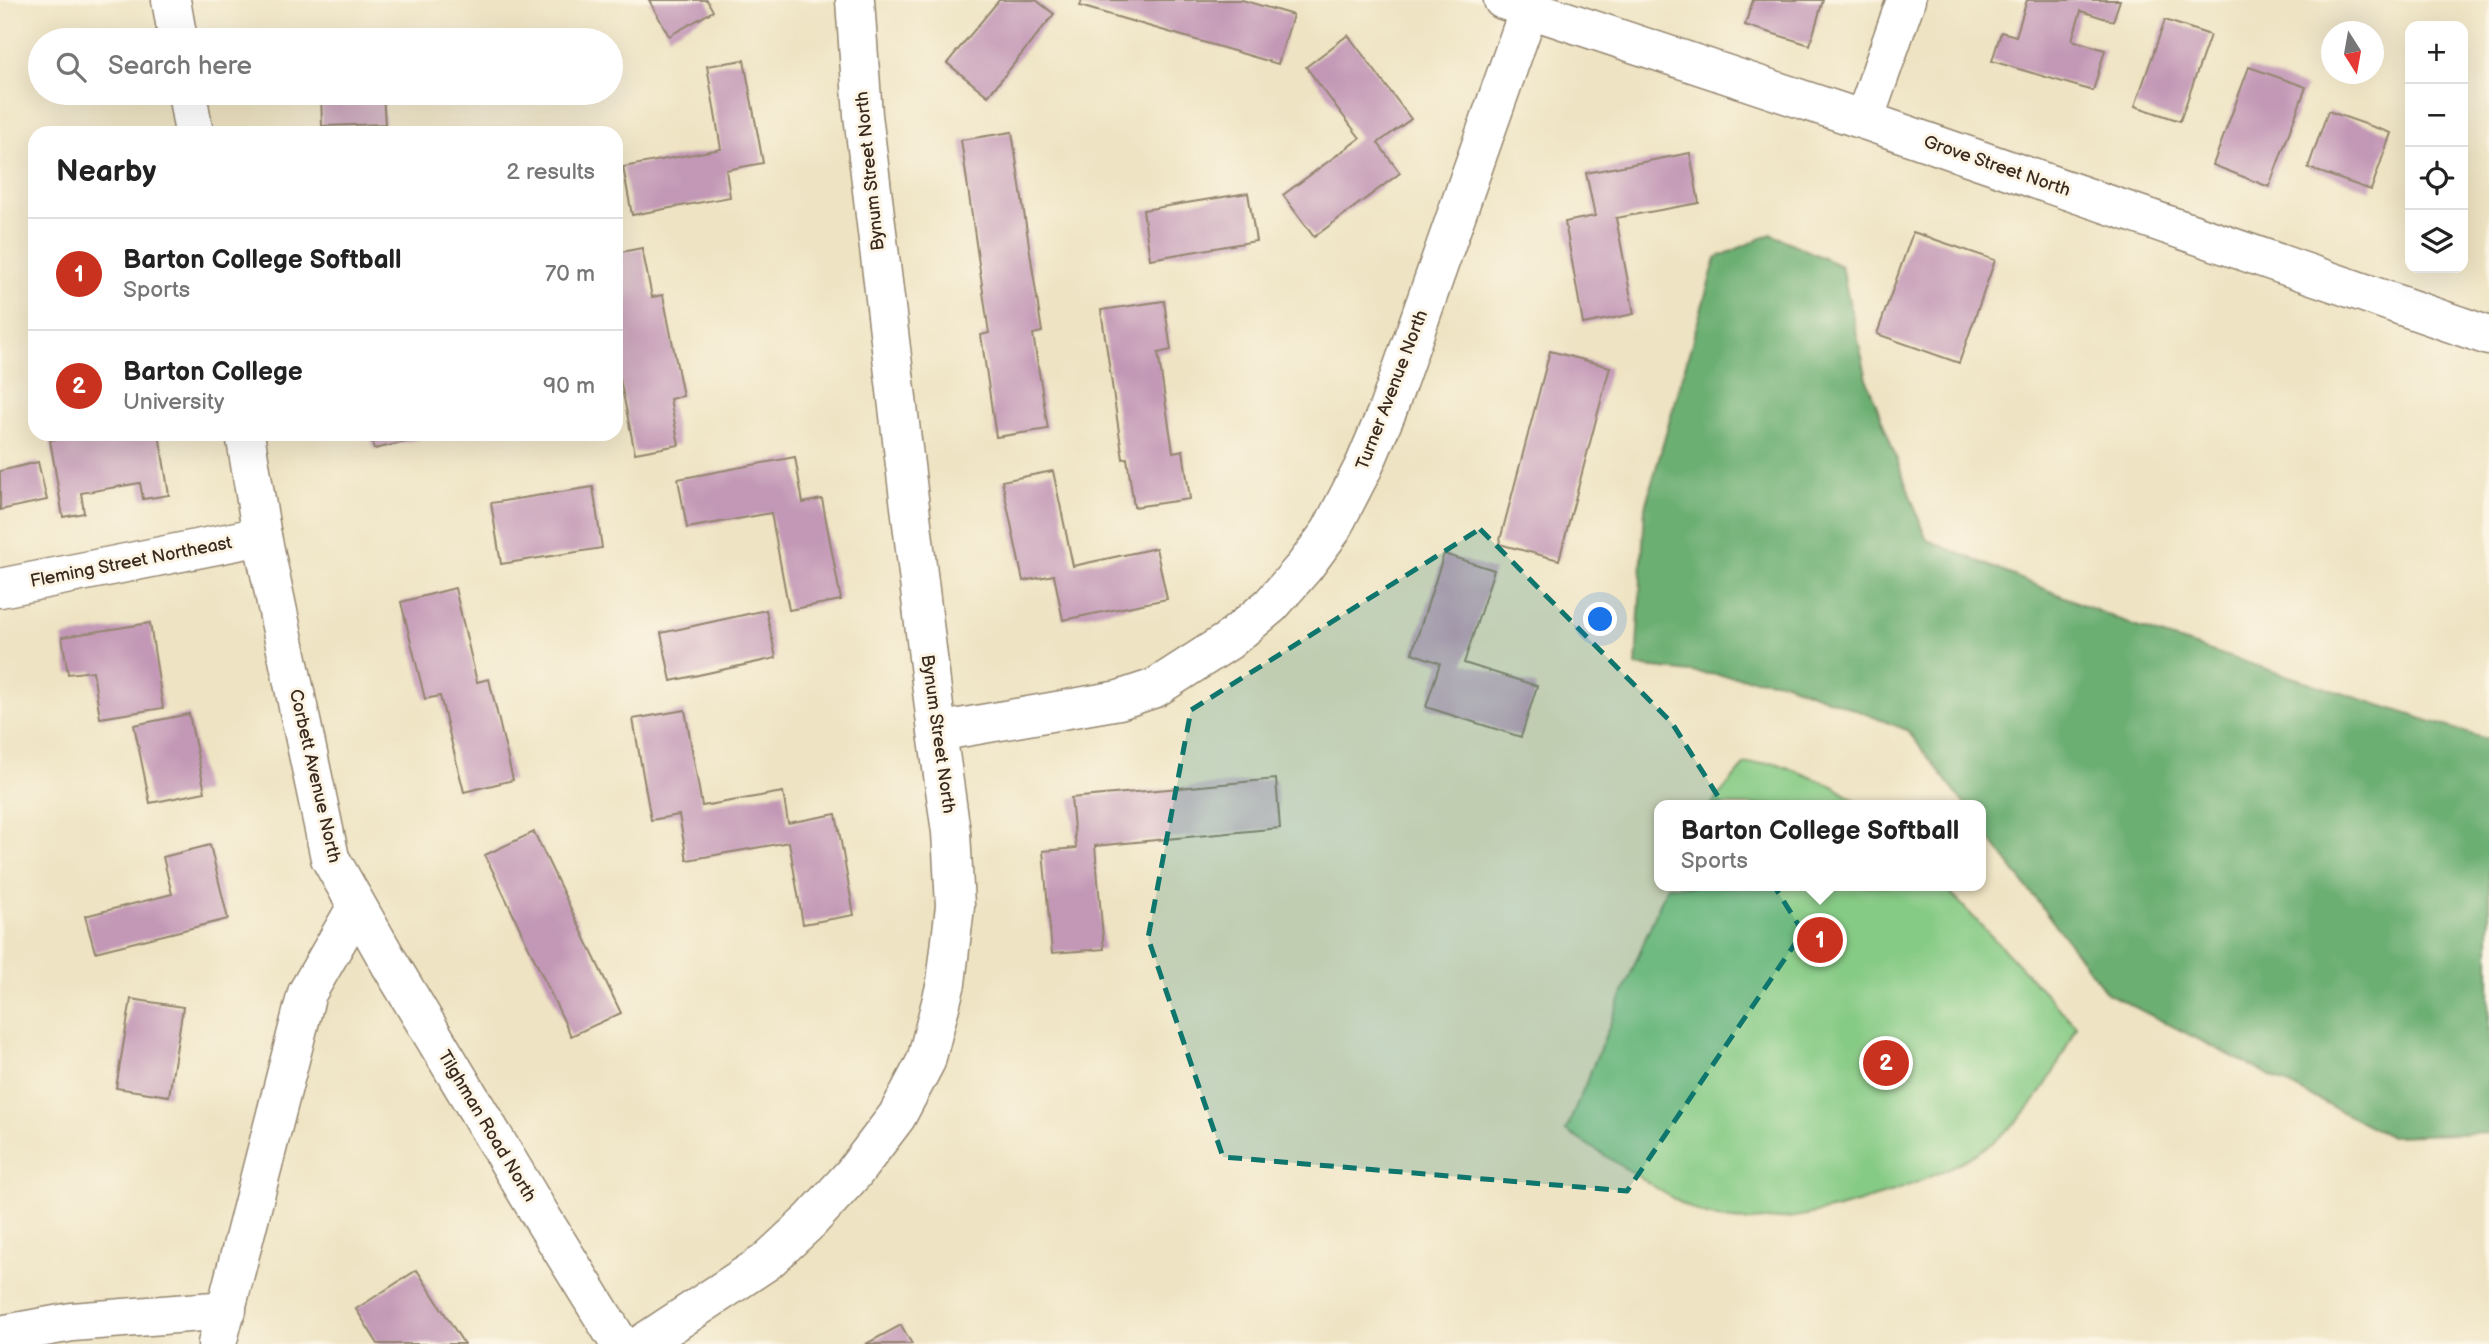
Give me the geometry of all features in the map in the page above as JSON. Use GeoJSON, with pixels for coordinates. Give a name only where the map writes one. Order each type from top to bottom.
{"type":"FeatureCollection","features":[{"type":"Feature","properties":{"kind":"street"},"geometry":{"type":"LineString","coordinates":[[171,0],[176,28]]}},
{"type":"Feature","properties":{"kind":"street","name":"Bynum Street North"},"geometry":{"type":"LineString","coordinates":[[642,1344],[766,1262],[810,1221],[853,1174],[897,1116],[926,1061],[946,984],[955,906],[951,832],[863,115],[855,0]]}},
{"type":"Feature","properties":{"kind":"street"},"geometry":{"type":"LineString","coordinates":[[1864,120],[1906,0]]}},
{"type":"Feature","properties":{"kind":"street","name":"Turner Avenue North"},"geometry":{"type":"LineString","coordinates":[[937,732],[1119,700],[1155,688],[1228,641],[1271,605],[1305,566],[1330,532],[1364,466],[1388,409],[1516,4]]}},
{"type":"Feature","properties":{"kind":"street","name":"Grove Street North"},"geometry":{"type":"LineString","coordinates":[[1516,4],[1864,120],[2489,335]]}},
{"type":"Feature","properties":{"kind":"street"},"geometry":{"type":"LineString","coordinates":[[189,105],[193,126]]}},
{"type":"Feature","properties":{"kind":"street","name":"Corbett Avenue North"},"geometry":{"type":"LineString","coordinates":[[245,441],[262,536],[330,858],[357,906]]}},
{"type":"Feature","properties":{"kind":"street","name":"Fleming Street Northeast"},"geometry":{"type":"LineString","coordinates":[[0,588],[262,536]]}},
{"type":"Feature","properties":{"kind":"street"},"geometry":{"type":"LineString","coordinates":[[0,1335],[72,1322],[222,1327],[307,993],[357,906]]}},
{"type":"Feature","properties":{"kind":"street","name":"Tilghman Road North"},"geometry":{"type":"LineString","coordinates":[[357,906],[620,1344]]}},
{"type":"Feature","properties":{"kind":"highlighted area"},"geometry":{"type":"Polygon","coordinates":[[[1480,529],[1672,723],[1803,932],[1627,1191],[1223,1157],[1148,938],[1191,710],[1480,529]]]}},
{"type":"Feature","properties":{"kind":"green space"},"geometry":{"type":"Polygon","coordinates":[[[1771,234],[1841,266],[1868,383],[1927,540],[2139,628],[2489,740],[2489,1133],[2389,1136],[2107,993],[1986,834],[1986,800],[1961,800],[1907,730],[1784,682],[1636,666],[1645,507],[1716,258],[1771,234]]]}},
{"type":"Feature","properties":{"kind":"green space"},"geometry":{"type":"Polygon","coordinates":[[[1776,763],[1833,786],[1854,800],[1715,800],[1745,764],[1776,763]]]}},
{"type":"Feature","properties":{"kind":"green space"},"geometry":{"type":"Polygon","coordinates":[[[1665,891],[1949,891],[2076,1026],[2062,1057],[2036,1098],[2002,1135],[1976,1153],[1903,1188],[1817,1213],[1776,1219],[1738,1220],[1707,1215],[1674,1199],[1566,1131],[1665,891]]]}},
{"type":"Feature","properties":{"kind":"building"},"geometry":{"type":"Polygon","coordinates":[[[649,0],[707,0],[713,11],[669,36],[649,0]]]}},
{"type":"Feature","properties":{"kind":"building"},"geometry":{"type":"Polygon","coordinates":[[[999,0],[1036,0],[1054,14],[988,96],[947,63],[999,0]]]}},
{"type":"Feature","properties":{"kind":"building"},"geometry":{"type":"Polygon","coordinates":[[[1082,0],[1242,0],[1293,15],[1278,64],[1080,6],[1082,0]]]}},
{"type":"Feature","properties":{"kind":"building"},"geometry":{"type":"Polygon","coordinates":[[[1753,0],[1823,0],[1810,45],[1745,25],[1753,0]]]}},
{"type":"Feature","properties":{"kind":"building"},"geometry":{"type":"Polygon","coordinates":[[[2027,0],[2120,0],[2113,21],[2081,11],[2072,40],[2105,50],[2093,91],[1992,61],[2001,32],[2016,36],[2027,0]]]}},
{"type":"Feature","properties":{"kind":"building"},"geometry":{"type":"Polygon","coordinates":[[[2165,20],[2210,35],[2180,121],[2135,106],[2165,20]]]}},
{"type":"Feature","properties":{"kind":"building"},"geometry":{"type":"Polygon","coordinates":[[[1348,35],[1411,119],[1378,143],[1400,173],[1314,237],[1283,195],[1360,138],[1306,67],[1348,35]]]}},
{"type":"Feature","properties":{"kind":"building"},"geometry":{"type":"Polygon","coordinates":[[[744,60],[763,163],[726,170],[730,197],[632,215],[623,167],[721,149],[707,66],[744,60]]]}},
{"type":"Feature","properties":{"kind":"building"},"geometry":{"type":"Polygon","coordinates":[[[2249,67],[2306,87],[2269,187],[2213,165],[2249,67]]]}},
{"type":"Feature","properties":{"kind":"building"},"geometry":{"type":"Polygon","coordinates":[[[321,105],[384,105],[385,124],[322,126],[321,105]]]}},
{"type":"Feature","properties":{"kind":"building"},"geometry":{"type":"Polygon","coordinates":[[[2328,111],[2391,133],[2371,190],[2308,168],[2328,111]]]}},
{"type":"Feature","properties":{"kind":"building"},"geometry":{"type":"Polygon","coordinates":[[[1012,132],[1042,332],[1033,334],[1048,429],[996,437],[981,335],[989,333],[961,140],[1012,132]]]}},
{"type":"Feature","properties":{"kind":"building"},"geometry":{"type":"Polygon","coordinates":[[[1690,153],[1699,203],[1616,218],[1634,314],[1583,324],[1565,222],[1595,216],[1586,173],[1690,153]]]}},
{"type":"Feature","properties":{"kind":"building"},"geometry":{"type":"Polygon","coordinates":[[[1248,193],[1256,241],[1150,259],[1143,210],[1248,193]]]}},
{"type":"Feature","properties":{"kind":"building"},"geometry":{"type":"Polygon","coordinates":[[[1913,232],[1995,260],[1959,363],[1877,334],[1913,232]]]}},
{"type":"Feature","properties":{"kind":"building"},"geometry":{"type":"Polygon","coordinates":[[[642,248],[652,297],[663,295],[683,396],[670,399],[679,445],[635,453],[623,394],[623,252],[642,248]]]}},
{"type":"Feature","properties":{"kind":"building"},"geometry":{"type":"Polygon","coordinates":[[[1164,301],[1171,350],[1158,353],[1173,452],[1183,450],[1190,499],[1134,507],[1127,458],[1123,459],[1101,310],[1164,301]]]}},
{"type":"Feature","properties":{"kind":"building"},"geometry":{"type":"Polygon","coordinates":[[[1550,351],[1610,367],[1559,560],[1499,544],[1550,351]]]}},
{"type":"Feature","properties":{"kind":"building"},"geometry":{"type":"Polygon","coordinates":[[[50,441],[160,441],[169,495],[143,499],[140,483],[81,493],[84,513],[63,517],[50,441]]]}},
{"type":"Feature","properties":{"kind":"building"},"geometry":{"type":"Polygon","coordinates":[[[372,441],[411,441],[374,449],[372,441]]]}},
{"type":"Feature","properties":{"kind":"building"},"geometry":{"type":"Polygon","coordinates":[[[795,457],[803,503],[822,499],[841,600],[789,610],[771,513],[687,528],[678,479],[795,457]]]}},
{"type":"Feature","properties":{"kind":"building"},"geometry":{"type":"Polygon","coordinates":[[[38,462],[47,500],[0,510],[0,471],[38,462]]]}},
{"type":"Feature","properties":{"kind":"building"},"geometry":{"type":"Polygon","coordinates":[[[1053,471],[1073,566],[1156,548],[1167,599],[1063,620],[1054,575],[1023,581],[1002,481],[1053,471]]]}},
{"type":"Feature","properties":{"kind":"building"},"geometry":{"type":"Polygon","coordinates":[[[593,487],[602,548],[501,564],[491,503],[593,487]]]}},
{"type":"Feature","properties":{"kind":"building"},"geometry":{"type":"Polygon","coordinates":[[[1444,554],[1494,570],[1464,663],[1537,686],[1521,737],[1426,707],[1440,663],[1412,653],[1444,554]]]}},
{"type":"Feature","properties":{"kind":"building"},"geometry":{"type":"Polygon","coordinates":[[[455,588],[477,682],[489,679],[513,780],[464,792],[440,696],[425,699],[401,602],[455,588]]]}},
{"type":"Feature","properties":{"kind":"building"},"geometry":{"type":"Polygon","coordinates":[[[766,610],[776,658],[671,681],[661,633],[766,610]]]}},
{"type":"Feature","properties":{"kind":"building"},"geometry":{"type":"Polygon","coordinates":[[[150,623],[163,708],[100,718],[93,671],[68,674],[62,637],[150,623]]]}},
{"type":"Feature","properties":{"kind":"building"},"geometry":{"type":"Polygon","coordinates":[[[685,710],[702,806],[783,792],[788,823],[836,814],[854,915],[803,924],[789,842],[687,860],[679,815],[651,820],[633,719],[685,710]]]}},
{"type":"Feature","properties":{"kind":"building"},"geometry":{"type":"Polygon","coordinates":[[[189,714],[205,792],[150,803],[134,725],[189,714]]]}},
{"type":"Feature","properties":{"kind":"building"},"geometry":{"type":"Polygon","coordinates":[[[1276,779],[1280,828],[1095,846],[1104,949],[1052,953],[1043,851],[1076,848],[1071,798],[1276,779]]]}},
{"type":"Feature","properties":{"kind":"building"},"geometry":{"type":"Polygon","coordinates":[[[534,832],[621,1013],[571,1036],[485,855],[534,832]]]}},
{"type":"Feature","properties":{"kind":"building"},"geometry":{"type":"Polygon","coordinates":[[[210,845],[228,919],[95,952],[85,916],[172,894],[163,857],[210,845]]]}},
{"type":"Feature","properties":{"kind":"building"},"geometry":{"type":"Polygon","coordinates":[[[131,999],[183,1007],[169,1096],[116,1088],[131,999]]]}},
{"type":"Feature","properties":{"kind":"building"},"geometry":{"type":"Polygon","coordinates":[[[417,1270],[464,1344],[378,1344],[356,1309],[417,1270]]]}},
{"type":"Feature","properties":{"kind":"building"},"geometry":{"type":"Polygon","coordinates":[[[901,1325],[912,1344],[866,1344],[901,1325]]]}},
{"type":"Feature","properties":{"kind":"place","name":"Barton College Softball"},"geometry":{"type":"Point","coordinates":[1820,940]}},
{"type":"Feature","properties":{"kind":"place","name":"Barton College"},"geometry":{"type":"Point","coordinates":[1886,1063]}}]}
